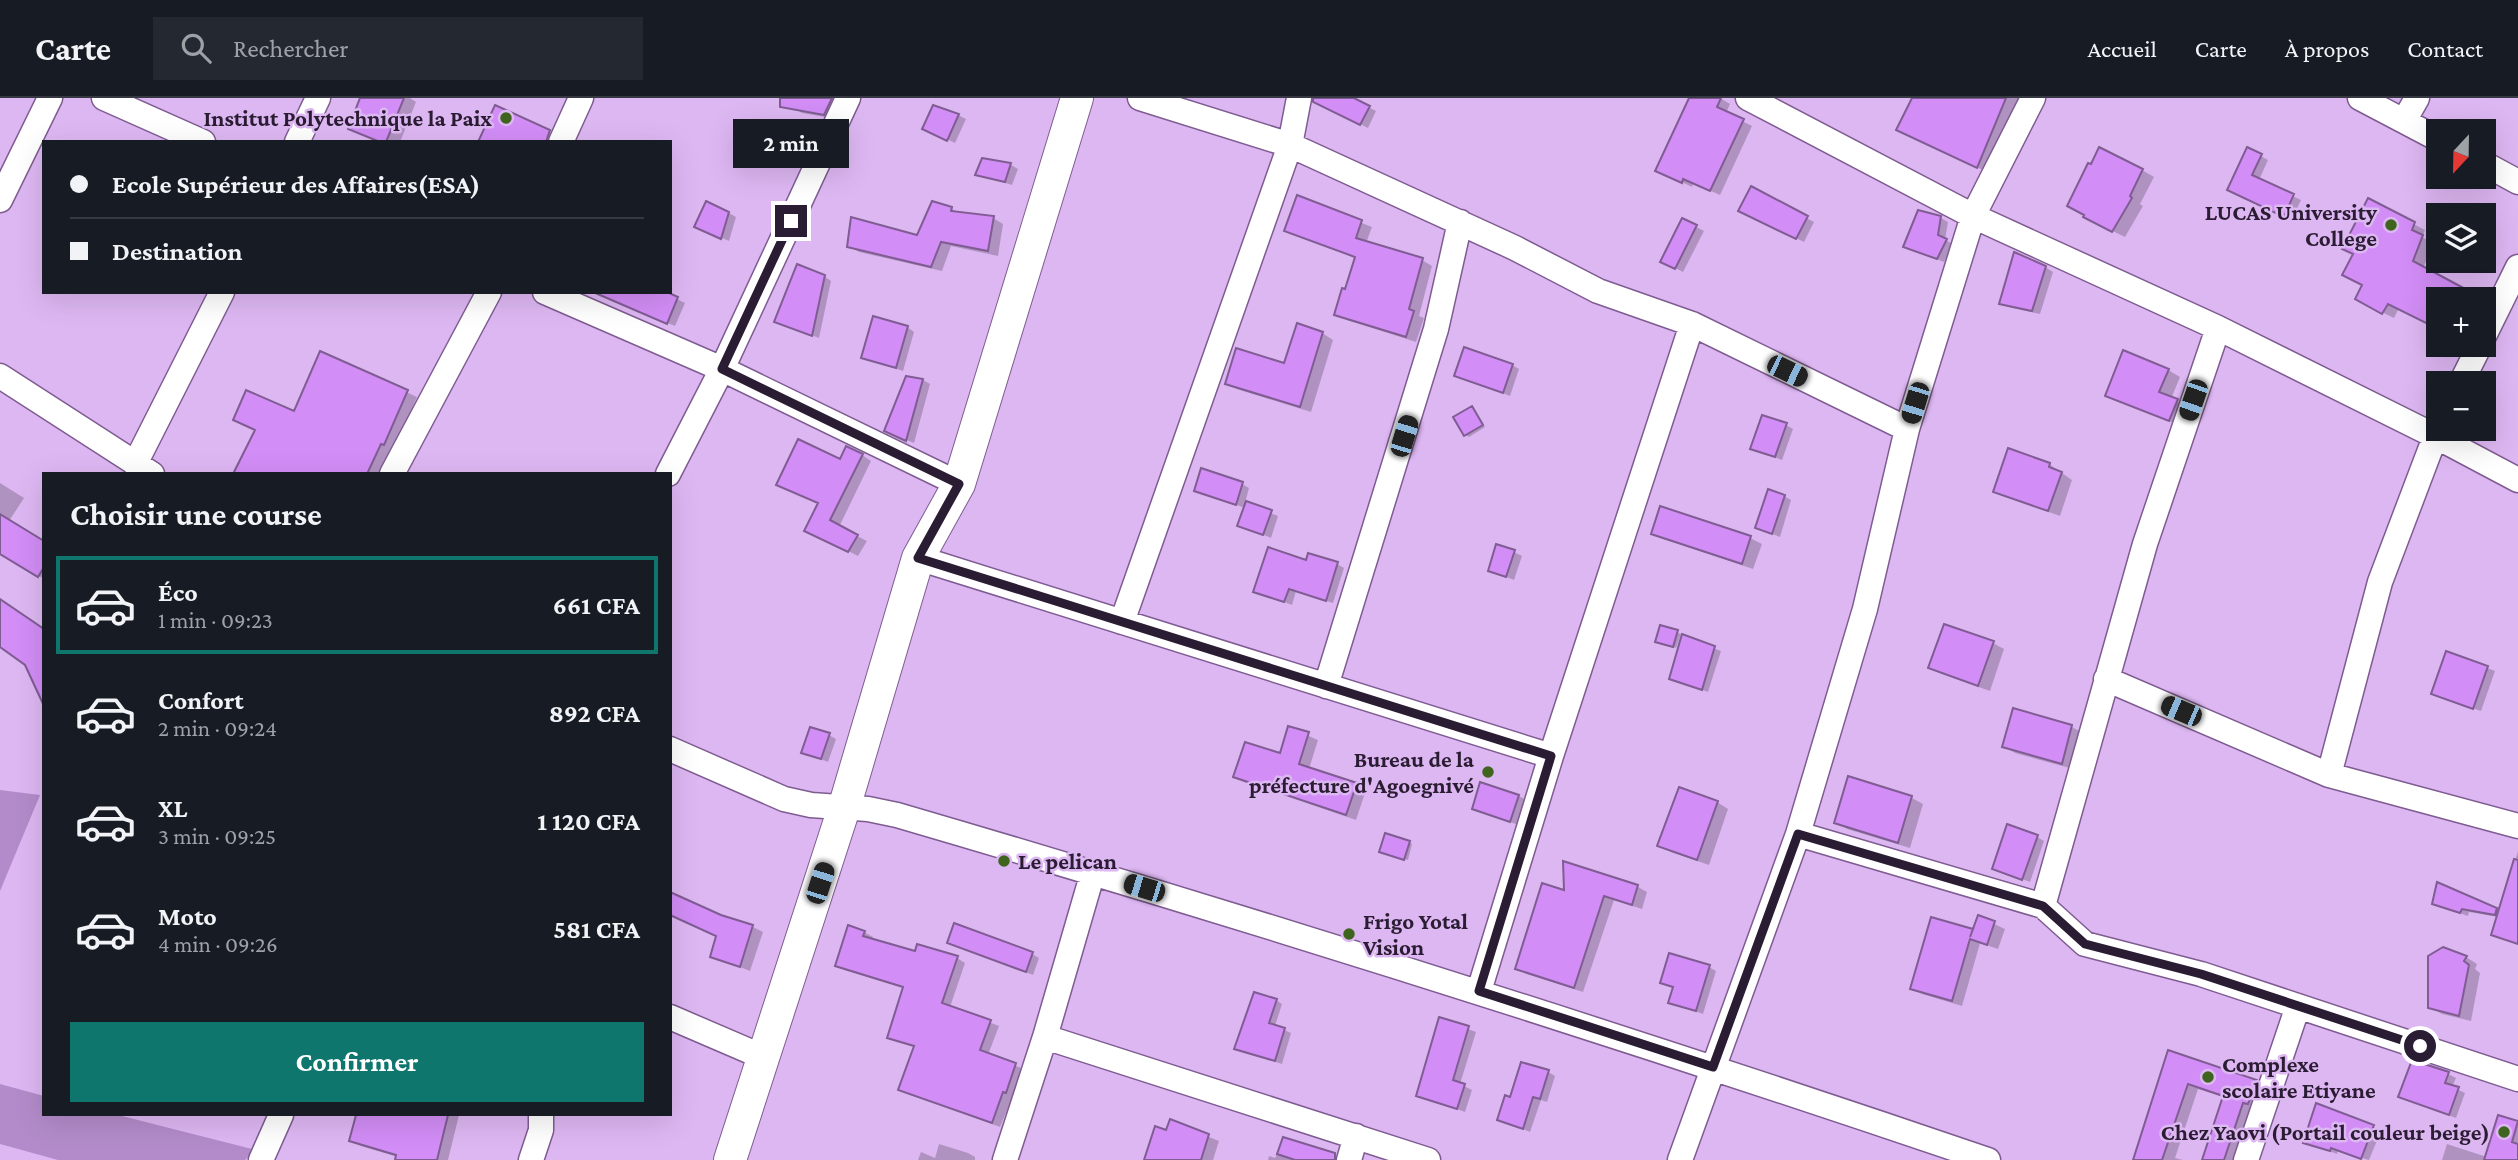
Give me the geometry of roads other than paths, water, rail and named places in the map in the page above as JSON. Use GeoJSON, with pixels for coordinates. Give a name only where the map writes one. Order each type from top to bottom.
{"type":"FeatureCollection","features":[{"type":"Feature","properties":{"kind":"street"},"geometry":{"type":"LineString","coordinates":[[0,200],[50,98]]}},
{"type":"Feature","properties":{"kind":"street"},"geometry":{"type":"LineString","coordinates":[[104,98],[198,140]]}},
{"type":"Feature","properties":{"kind":"street"},"geometry":{"type":"LineString","coordinates":[[298,140],[318,98]]}},
{"type":"Feature","properties":{"kind":"street"},"geometry":{"type":"LineString","coordinates":[[562,140],[581,98]]}},
{"type":"Feature","properties":{"kind":"street"},"geometry":{"type":"LineString","coordinates":[[669,472],[722,369],[848,98]]}},
{"type":"Feature","properties":{"kind":"street"},"geometry":{"type":"LineString","coordinates":[[737,1158],[763,1057],[844,808],[918,558],[959,484],[1077,98]]}},
{"type":"Feature","properties":{"kind":"street"},"geometry":{"type":"LineString","coordinates":[[1140,98],[1290,145],[1460,222],[1598,290],[1692,324],[1907,429]]}},
{"type":"Feature","properties":{"kind":"street"},"geometry":{"type":"LineString","coordinates":[[1122,622],[1290,145],[1299,98]]}},
{"type":"Feature","properties":{"kind":"street"},"geometry":{"type":"LineString","coordinates":[[1748,98],[1973,216],[2426,427]]}},
{"type":"Feature","properties":{"kind":"street"},"geometry":{"type":"LineString","coordinates":[[1680,1160],[1798,834],[1865,609],[1907,429],[1973,216],[2033,98]]}},
{"type":"Feature","properties":{"kind":"street"},"geometry":{"type":"LineString","coordinates":[[2360,98],[2426,133]]}},
{"type":"Feature","properties":{"kind":"street"},"geometry":{"type":"LineString","coordinates":[[2404,121],[2417,98]]}},
{"type":"Feature","properties":{"kind":"street"},"geometry":{"type":"LineString","coordinates":[[2496,170],[2518,182]]}},
{"type":"Feature","properties":{"kind":"street"},"geometry":{"type":"LineString","coordinates":[[1326,686],[1436,329],[1460,222]]}},
{"type":"Feature","properties":{"kind":"street"},"geometry":{"type":"LineString","coordinates":[[2496,312],[2518,267]]}},
{"type":"Feature","properties":{"kind":"street"},"geometry":{"type":"LineString","coordinates":[[0,376],[143,469],[221,294]]}},
{"type":"Feature","properties":{"kind":"street"},"geometry":{"type":"LineString","coordinates":[[393,472],[488,294]]}},
{"type":"Feature","properties":{"kind":"street"},"geometry":{"type":"LineString","coordinates":[[550,294],[722,369],[959,484]]}},
{"type":"Feature","properties":{"kind":"street"},"geometry":{"type":"LineString","coordinates":[[1479,991],[1551,756],[1692,324]]}},
{"type":"Feature","properties":{"kind":"street"},"geometry":{"type":"LineString","coordinates":[[2043,906],[2144,544],[2217,328]]}},
{"type":"Feature","properties":{"kind":"street"},"geometry":{"type":"LineString","coordinates":[[2329,775],[2379,582],[2434,441]]}},
{"type":"Feature","properties":{"kind":"street"},"geometry":{"type":"LineString","coordinates":[[2452,441],[2518,480]]}},
{"type":"Feature","properties":{"kind":"street"},"geometry":{"type":"LineString","coordinates":[[918,558],[1551,756]]}},
{"type":"Feature","properties":{"kind":"street"},"geometry":{"type":"LineString","coordinates":[[2106,679],[2329,775],[2518,826]]}},
{"type":"Feature","properties":{"kind":"street"},"geometry":{"type":"LineString","coordinates":[[672,750],[784,799],[897,815],[1093,872],[1479,991],[1988,1160]]}},
{"type":"Feature","properties":{"kind":"street"},"geometry":{"type":"LineString","coordinates":[[1798,834],[2043,906],[2085,944],[2201,974],[2518,1079]]}},
{"type":"Feature","properties":{"kind":"street"},"geometry":{"type":"LineString","coordinates":[[1005,1160],[1045,1037],[1093,872]]}},
{"type":"Feature","properties":{"kind":"street"},"geometry":{"type":"LineString","coordinates":[[2246,1160],[2298,1006]]}},
{"type":"Feature","properties":{"kind":"street"},"geometry":{"type":"LineString","coordinates":[[672,1018],[763,1057]]}},
{"type":"Feature","properties":{"kind":"street"},"geometry":{"type":"LineString","coordinates":[[1045,1037],[1428,1160]]}},
{"type":"Feature","properties":{"kind":"street"},"geometry":{"type":"LineString","coordinates":[[261,1160],[281,1116]]}},
{"type":"Feature","properties":{"kind":"street"},"geometry":{"type":"LineString","coordinates":[[531,1160],[541,1130],[541,1116]]}},
{"type":"Feature","properties":{"kind":"street"},"geometry":{"type":"LineString","coordinates":[[1349,1160],[1356,1136]]}},
{"type":"Feature","properties":{"kind":"place","name":"Institut Polytechnique la Paix"},"geometry":{"type":"Point","coordinates":[506,118]}},
{"type":"Feature","properties":{"kind":"place","name":"LUCAS University College"},"geometry":{"type":"Point","coordinates":[2391,225]}},
{"type":"Feature","properties":{"kind":"place","name":"Bureau de la préfecture d'Agoegnivé"},"geometry":{"type":"Point","coordinates":[1488,772]}},
{"type":"Feature","properties":{"kind":"place","name":"Le pelican"},"geometry":{"type":"Point","coordinates":[1004,861]}},
{"type":"Feature","properties":{"kind":"place","name":"Frigo Yotal Vision"},"geometry":{"type":"Point","coordinates":[1349,934]}},
{"type":"Feature","properties":{"kind":"place","name":"Complexe scolaire Etiyane"},"geometry":{"type":"Point","coordinates":[2208,1077]}},
{"type":"Feature","properties":{"kind":"place","name":"Chez Yaovi (Portail couleur beige)"},"geometry":{"type":"Point","coordinates":[2504,1132]}}]}
